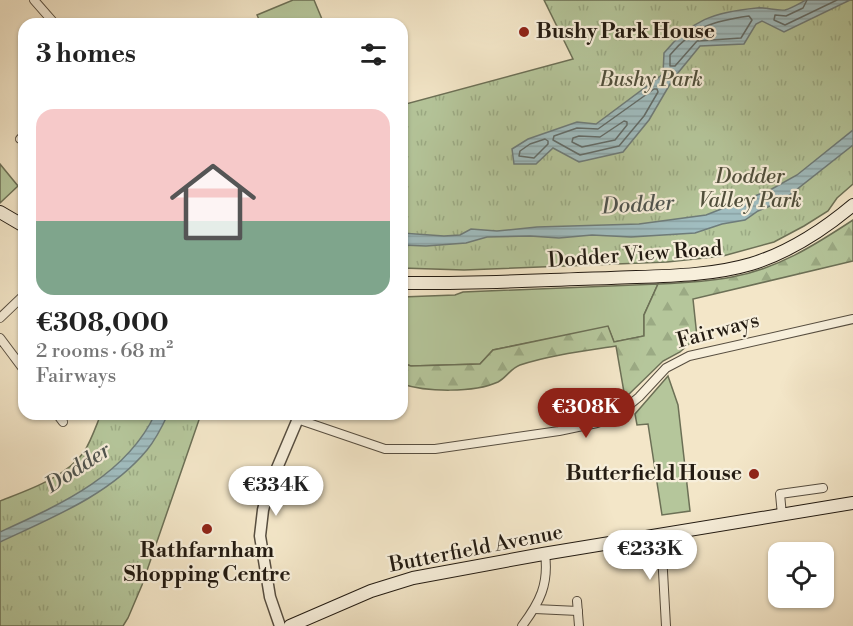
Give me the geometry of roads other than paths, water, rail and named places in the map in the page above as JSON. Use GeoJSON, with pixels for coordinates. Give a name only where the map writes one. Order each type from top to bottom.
{"type":"FeatureCollection","features":[{"type":"Feature","properties":{"kind":"main road","name":"Dodder View Road"},"geometry":{"type":"LineString","coordinates":[[408,283],[655,276],[703,273],[732,268],[788,249],[828,226],[853,205]]}},
{"type":"Feature","properties":{"kind":"main road"},"geometry":{"type":"LineString","coordinates":[[0,212],[18,222]]}},
{"type":"Feature","properties":{"kind":"main road","name":"Butterfield Avenue"},"geometry":{"type":"LineString","coordinates":[[290,626],[371,591],[413,578],[853,503]]}},
{"type":"Feature","properties":{"kind":"street"},"geometry":{"type":"LineString","coordinates":[[34,0],[50,18]]}},
{"type":"Feature","properties":{"kind":"street"},"geometry":{"type":"LineString","coordinates":[[0,318],[18,301]]}},
{"type":"Feature","properties":{"kind":"street","name":"Fairways"},"geometry":{"type":"LineString","coordinates":[[306,420],[385,448],[435,448],[559,431],[615,417],[639,397],[666,368],[689,356],[853,319]]}},
{"type":"Feature","properties":{"kind":"street"},"geometry":{"type":"LineString","coordinates":[[0,338],[18,362]]}},
{"type":"Feature","properties":{"kind":"street","name":"Fairways"},"geometry":{"type":"LineString","coordinates":[[280,626],[270,597],[260,536],[269,487],[297,420]]}},
{"type":"Feature","properties":{"kind":"street"},"geometry":{"type":"LineString","coordinates":[[783,515],[780,494],[823,488]]}},
{"type":"Feature","properties":{"kind":"street"},"geometry":{"type":"LineString","coordinates":[[661,535],[666,626]]}},
{"type":"Feature","properties":{"kind":"street"},"geometry":{"type":"LineString","coordinates":[[522,626],[535,609],[541,591],[544,554]]}},
{"type":"Feature","properties":{"kind":"street"},"geometry":{"type":"LineString","coordinates":[[577,601],[579,626]]}},
{"type":"Feature","properties":{"kind":"street"},"geometry":{"type":"LineString","coordinates":[[535,609],[578,611]]}},
{"type":"Feature","properties":{"kind":"water"},"geometry":{"type":"Polygon","coordinates":[[[806,0],[850,0],[784,32],[762,21],[756,24],[744,44],[700,46],[673,79],[649,120],[623,152],[579,162],[553,148],[536,164],[514,164],[512,149],[528,139],[577,122],[596,124],[663,74],[664,53],[694,25],[728,12],[760,8],[785,10],[806,0]]]}},
{"type":"Feature","properties":{"kind":"water"},"geometry":{"type":"Polygon","coordinates":[[[853,130],[853,145],[782,201],[758,211],[745,220],[722,224],[695,233],[631,237],[592,235],[559,238],[487,237],[466,243],[408,245],[408,233],[444,236],[460,235],[471,229],[497,231],[537,227],[639,224],[706,215],[770,190],[797,175],[853,130]]]}},
{"type":"Feature","properties":{"kind":"water"},"geometry":{"type":"Polygon","coordinates":[[[151,420],[165,420],[147,450],[116,480],[79,504],[0,542],[0,532],[45,511],[89,486],[127,455],[151,420]]]}},
{"type":"Feature","properties":{"kind":"place","name":"Bushy Park House"},"geometry":{"type":"Point","coordinates":[524,32]}},
{"type":"Feature","properties":{"kind":"place","name":"Butterfield House"},"geometry":{"type":"Point","coordinates":[754,474]}},
{"type":"Feature","properties":{"kind":"place","name":"Rathfarnham Shopping Centre"},"geometry":{"type":"Point","coordinates":[207,529]}},
{"type":"Feature","properties":{"kind":"park label","name":"Bushy Park"},"geometry":{"type":"Point","coordinates":[651,80]}},
{"type":"Feature","properties":{"kind":"park label","name":"Dodder Valley Park"},"geometry":{"type":"Point","coordinates":[750,189]}},
{"type":"Feature","properties":{"kind":"water label","name":"Dodder"},"geometry":{"type":"Point","coordinates":[638,205]}},
{"type":"Feature","properties":{"kind":"water label","name":"Dodder"},"geometry":{"type":"Point","coordinates":[78,468]}}]}
